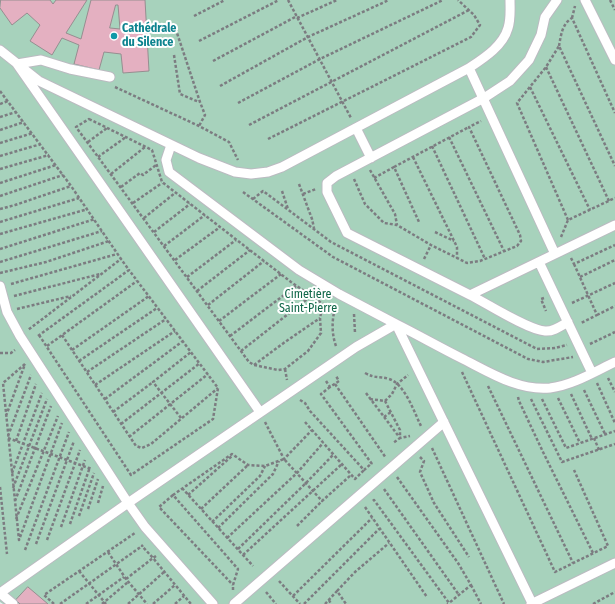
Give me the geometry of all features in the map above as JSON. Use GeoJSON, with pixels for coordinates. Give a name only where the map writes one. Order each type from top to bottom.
{"type":"FeatureCollection","features":[{"type":"Feature","properties":{"kind":"lane"},"geometry":{"type":"LineString","coordinates":[[0,50],[39,81],[199,158],[235,172],[251,174],[268,172],[282,167],[469,68],[494,51],[507,30],[510,21],[510,0]]}},
{"type":"Feature","properties":{"kind":"lane"},"geometry":{"type":"LineString","coordinates":[[557,0],[545,17],[541,35],[529,60],[510,81],[484,98],[336,176],[327,184],[327,192],[347,233],[527,325],[544,331],[550,331],[569,325]]}},
{"type":"Feature","properties":{"kind":"lane"},"geometry":{"type":"LineString","coordinates":[[585,0],[615,60]]}},
{"type":"Feature","properties":{"kind":"lane"},"geometry":{"type":"LineString","coordinates":[[17,64],[41,60],[70,70],[105,76]]}},
{"type":"Feature","properties":{"kind":"lane"},"geometry":{"type":"LineString","coordinates":[[17,64],[260,412]]}},
{"type":"Feature","properties":{"kind":"lane"},"geometry":{"type":"LineString","coordinates":[[469,68],[555,254]]}},
{"type":"Feature","properties":{"kind":"lane"},"geometry":{"type":"LineString","coordinates":[[356,128],[369,159]]}},
{"type":"Feature","properties":{"kind":"lane"},"geometry":{"type":"LineString","coordinates":[[171,145],[166,160],[169,172],[299,270],[339,294],[479,367],[521,385],[537,388],[566,384],[615,362]]}},
{"type":"Feature","properties":{"kind":"lane"},"geometry":{"type":"LineString","coordinates":[[470,295],[615,225]]}},
{"type":"Feature","properties":{"kind":"lane"},"geometry":{"type":"LineString","coordinates":[[539,262],[592,373]]}},
{"type":"Feature","properties":{"kind":"lane"},"geometry":{"type":"LineString","coordinates":[[0,286],[7,312],[25,345],[110,476],[145,527],[213,604]]}},
{"type":"Feature","properties":{"kind":"lane"},"geometry":{"type":"LineString","coordinates":[[13,604],[0,593],[128,502],[260,412],[356,347],[396,324]]}},
{"type":"Feature","properties":{"kind":"lane"},"geometry":{"type":"LineString","coordinates":[[396,324],[532,604],[615,563]]}},
{"type":"Feature","properties":{"kind":"lane"},"geometry":{"type":"LineString","coordinates":[[235,604],[444,422]]}},
{"type":"Feature","properties":{"kind":"path"},"geometry":{"type":"LineString","coordinates":[[194,16],[225,0]]}},
{"type":"Feature","properties":{"kind":"path"},"geometry":{"type":"LineString","coordinates":[[199,41],[279,0]]}},
{"type":"Feature","properties":{"kind":"path"},"geometry":{"type":"LineString","coordinates":[[288,0],[356,128]]}},
{"type":"Feature","properties":{"kind":"path"},"geometry":{"type":"LineString","coordinates":[[213,61],[297,17],[337,0]]}},
{"type":"Feature","properties":{"kind":"path"},"geometry":{"type":"LineString","coordinates":[[220,86],[308,38],[389,0]]}},
{"type":"Feature","properties":{"kind":"path"},"geometry":{"type":"LineString","coordinates":[[238,103],[320,59],[443,0]]}},
{"type":"Feature","properties":{"kind":"path"},"geometry":{"type":"LineString","coordinates":[[268,139],[471,37],[480,25],[469,10],[458,0]]}},
{"type":"Feature","properties":{"kind":"path"},"geometry":{"type":"LineString","coordinates":[[576,0],[572,18],[615,113]]}},
{"type":"Feature","properties":{"kind":"path"},"geometry":{"type":"LineString","coordinates":[[610,0],[614,5],[615,10]]}},
{"type":"Feature","properties":{"kind":"path"},"geometry":{"type":"LineString","coordinates":[[249,125],[469,10]]}},
{"type":"Feature","properties":{"kind":"path"},"geometry":{"type":"LineString","coordinates":[[555,254],[568,220],[517,103],[546,68],[559,46],[563,27],[567,21],[572,18]]}},
{"type":"Feature","properties":{"kind":"path"},"geometry":{"type":"LineString","coordinates":[[174,24],[205,115],[199,126]]}},
{"type":"Feature","properties":{"kind":"path"},"geometry":{"type":"LineString","coordinates":[[559,46],[615,166]]}},
{"type":"Feature","properties":{"kind":"path"},"geometry":{"type":"LineString","coordinates":[[174,55],[180,94],[200,102]]}},
{"type":"Feature","properties":{"kind":"path"},"geometry":{"type":"LineString","coordinates":[[546,68],[609,201]]}},
{"type":"Feature","properties":{"kind":"path"},"geometry":{"type":"LineString","coordinates":[[105,76],[108,83],[199,126],[229,142],[245,173]]}},
{"type":"Feature","properties":{"kind":"path"},"geometry":{"type":"LineString","coordinates":[[530,87],[590,210]]}},
{"type":"Feature","properties":{"kind":"path"},"geometry":{"type":"LineString","coordinates":[[0,91],[33,133],[88,209],[117,254],[218,388],[213,419],[131,475],[39,335]]}},
{"type":"Feature","properties":{"kind":"path"},"geometry":{"type":"LineString","coordinates":[[0,104],[8,102]]}},
{"type":"Feature","properties":{"kind":"path"},"geometry":{"type":"LineString","coordinates":[[0,117],[16,112]]}},
{"type":"Feature","properties":{"kind":"path"},"geometry":{"type":"LineString","coordinates":[[374,178],[449,137],[492,116]]}},
{"type":"Feature","properties":{"kind":"path"},"geometry":{"type":"LineString","coordinates":[[89,119],[107,128],[152,150],[162,182],[236,240],[323,304],[320,318],[321,333],[308,351],[285,369],[278,370],[254,365],[249,362],[76,127],[89,119]]}},
{"type":"Feature","properties":{"kind":"path"},"geometry":{"type":"LineString","coordinates":[[0,130],[24,122]]}},
{"type":"Feature","properties":{"kind":"path"},"geometry":{"type":"LineString","coordinates":[[350,169],[365,204],[384,223],[397,225],[431,245],[467,263],[480,261],[517,246],[521,240],[469,127]]}},
{"type":"Feature","properties":{"kind":"path"},"geometry":{"type":"LineString","coordinates":[[88,142],[107,128]]}},
{"type":"Feature","properties":{"kind":"path"},"geometry":{"type":"LineString","coordinates":[[0,143],[33,133]]}},
{"type":"Feature","properties":{"kind":"path"},"geometry":{"type":"LineString","coordinates":[[449,137],[504,251]]}},
{"type":"Feature","properties":{"kind":"path"},"geometry":{"type":"LineString","coordinates":[[98,157],[126,138]]}},
{"type":"Feature","properties":{"kind":"path"},"geometry":{"type":"LineString","coordinates":[[0,156],[41,144]]}},
{"type":"Feature","properties":{"kind":"path"},"geometry":{"type":"LineString","coordinates":[[432,146],[485,259]]}},
{"type":"Feature","properties":{"kind":"path"},"geometry":{"type":"LineString","coordinates":[[111,174],[146,147]]}},
{"type":"Feature","properties":{"kind":"path"},"geometry":{"type":"LineString","coordinates":[[0,169],[49,155]]}},
{"type":"Feature","properties":{"kind":"path"},"geometry":{"type":"LineString","coordinates":[[413,156],[457,247],[457,258]]}},
{"type":"Feature","properties":{"kind":"path"},"geometry":{"type":"LineString","coordinates":[[369,159],[374,178],[395,214],[397,225]]}},
{"type":"Feature","properties":{"kind":"path"},"geometry":{"type":"LineString","coordinates":[[0,183],[56,165]]}},
{"type":"Feature","properties":{"kind":"path"},"geometry":{"type":"LineString","coordinates":[[121,187],[140,173],[143,175],[156,165]]}},
{"type":"Feature","properties":{"kind":"path"},"geometry":{"type":"LineString","coordinates":[[394,168],[419,222]]}},
{"type":"Feature","properties":{"kind":"path"},"geometry":{"type":"LineString","coordinates":[[0,196],[63,175]]}},
{"type":"Feature","properties":{"kind":"path"},"geometry":{"type":"LineString","coordinates":[[133,203],[162,182]]}},
{"type":"Feature","properties":{"kind":"path"},"geometry":{"type":"LineString","coordinates":[[299,184],[312,219],[314,229]]}},
{"type":"Feature","properties":{"kind":"path"},"geometry":{"type":"LineString","coordinates":[[0,209],[71,186]]}},
{"type":"Feature","properties":{"kind":"path"},"geometry":{"type":"LineString","coordinates":[[282,191],[288,209]]}},
{"type":"Feature","properties":{"kind":"path"},"geometry":{"type":"LineString","coordinates":[[243,192],[333,257],[528,359],[543,362],[572,358],[581,351],[615,332]]}},
{"type":"Feature","properties":{"kind":"path"},"geometry":{"type":"LineString","coordinates":[[144,218],[175,193]]}},
{"type":"Feature","properties":{"kind":"path"},"geometry":{"type":"LineString","coordinates":[[0,222],[79,198]]}},
{"type":"Feature","properties":{"kind":"path"},"geometry":{"type":"LineString","coordinates":[[568,220],[615,198]]}},
{"type":"Feature","properties":{"kind":"path"},"geometry":{"type":"LineString","coordinates":[[154,232],[190,204]]}},
{"type":"Feature","properties":{"kind":"path"},"geometry":{"type":"LineString","coordinates":[[0,234],[33,226],[88,209]]}},
{"type":"Feature","properties":{"kind":"path"},"geometry":{"type":"LineString","coordinates":[[164,246],[205,215]]}},
{"type":"Feature","properties":{"kind":"path"},"geometry":{"type":"LineString","coordinates":[[0,249],[95,219]]}},
{"type":"Feature","properties":{"kind":"path"},"geometry":{"type":"LineString","coordinates":[[175,260],[220,227]]}},
{"type":"Feature","properties":{"kind":"path"},"geometry":{"type":"LineString","coordinates":[[0,262],[102,231]]}},
{"type":"Feature","properties":{"kind":"path"},"geometry":{"type":"LineString","coordinates":[[434,232],[454,242]]}},
{"type":"Feature","properties":{"kind":"path"},"geometry":{"type":"LineString","coordinates":[[187,277],[236,240]]}},
{"type":"Feature","properties":{"kind":"path"},"geometry":{"type":"LineString","coordinates":[[0,274],[46,262],[109,241]]}},
{"type":"Feature","properties":{"kind":"path"},"geometry":{"type":"LineString","coordinates":[[427,252],[431,245]]}},
{"type":"Feature","properties":{"kind":"path"},"geometry":{"type":"LineString","coordinates":[[574,264],[615,245]]}},
{"type":"Feature","properties":{"kind":"path"},"geometry":{"type":"LineString","coordinates":[[567,248],[597,315]]}},
{"type":"Feature","properties":{"kind":"path"},"geometry":{"type":"LineString","coordinates":[[197,291],[250,250]]}},
{"type":"Feature","properties":{"kind":"path"},"geometry":{"type":"LineString","coordinates":[[0,286],[117,254]]}},
{"type":"Feature","properties":{"kind":"path"},"geometry":{"type":"LineString","coordinates":[[20,336],[121,259]]}},
{"type":"Feature","properties":{"kind":"path"},"geometry":{"type":"LineString","coordinates":[[580,277],[615,260]]}},
{"type":"Feature","properties":{"kind":"path"},"geometry":{"type":"LineString","coordinates":[[208,305],[264,261]]}},
{"type":"Feature","properties":{"kind":"path"},"geometry":{"type":"LineString","coordinates":[[25,345],[129,270]]}},
{"type":"Feature","properties":{"kind":"path"},"geometry":{"type":"LineString","coordinates":[[4,299],[102,273]]}},
{"type":"Feature","properties":{"kind":"path"},"geometry":{"type":"LineString","coordinates":[[219,321],[281,274]]}},
{"type":"Feature","properties":{"kind":"path"},"geometry":{"type":"LineString","coordinates":[[46,346],[137,281]]}},
{"type":"Feature","properties":{"kind":"path"},"geometry":{"type":"LineString","coordinates":[[561,309],[615,283]]}},
{"type":"Feature","properties":{"kind":"path"},"geometry":{"type":"LineString","coordinates":[[230,336],[296,285]]}},
{"type":"Feature","properties":{"kind":"path"},"geometry":{"type":"LineString","coordinates":[[339,294],[333,315],[332,333],[340,358]]}},
{"type":"Feature","properties":{"kind":"path"},"geometry":{"type":"LineString","coordinates":[[7,312],[73,295]]}},
{"type":"Feature","properties":{"kind":"path"},"geometry":{"type":"LineString","coordinates":[[72,350],[149,296]]}},
{"type":"Feature","properties":{"kind":"path"},"geometry":{"type":"LineString","coordinates":[[241,351],[311,296]]}},
{"type":"Feature","properties":{"kind":"path"},"geometry":{"type":"LineString","coordinates":[[354,302],[356,347]]}},
{"type":"Feature","properties":{"kind":"path"},"geometry":{"type":"LineString","coordinates":[[569,325],[597,315],[615,306]]}},
{"type":"Feature","properties":{"kind":"path"},"geometry":{"type":"LineString","coordinates":[[79,361],[158,308]]}},
{"type":"Feature","properties":{"kind":"path"},"geometry":{"type":"LineString","coordinates":[[254,365],[320,318]]}},
{"type":"Feature","properties":{"kind":"path"},"geometry":{"type":"LineString","coordinates":[[87,372],[166,319]]}},
{"type":"Feature","properties":{"kind":"path"},"geometry":{"type":"LineString","coordinates":[[95,385],[175,331]]}},
{"type":"Feature","properties":{"kind":"path"},"geometry":{"type":"LineString","coordinates":[[62,335],[136,446],[142,448],[151,444],[218,388]]}},
{"type":"Feature","properties":{"kind":"path"},"geometry":{"type":"LineString","coordinates":[[104,399],[182,341]]}},
{"type":"Feature","properties":{"kind":"path"},"geometry":{"type":"LineString","coordinates":[[113,412],[191,352]]}},
{"type":"Feature","properties":{"kind":"path"},"geometry":{"type":"LineString","coordinates":[[453,354],[554,572],[608,546],[574,470]]}},
{"type":"Feature","properties":{"kind":"path"},"geometry":{"type":"LineString","coordinates":[[34,359],[25,364],[3,383],[18,540],[51,454],[65,406]]}},
{"type":"Feature","properties":{"kind":"path"},"geometry":{"type":"LineString","coordinates":[[8,438],[34,359]]}},
{"type":"Feature","properties":{"kind":"path"},"geometry":{"type":"LineString","coordinates":[[120,424],[200,363]]}},
{"type":"Feature","properties":{"kind":"path"},"geometry":{"type":"LineString","coordinates":[[6,417],[25,364]]}},
{"type":"Feature","properties":{"kind":"path"},"geometry":{"type":"LineString","coordinates":[[385,401],[392,394],[397,384],[417,366]]}},
{"type":"Feature","properties":{"kind":"path"},"geometry":{"type":"LineString","coordinates":[[479,367],[573,563]]}},
{"type":"Feature","properties":{"kind":"path"},"geometry":{"type":"LineString","coordinates":[[285,369],[290,392],[305,403],[310,411],[364,470]]}},
{"type":"Feature","properties":{"kind":"path"},"geometry":{"type":"LineString","coordinates":[[16,441],[41,370]]}},
{"type":"Feature","properties":{"kind":"path"},"geometry":{"type":"LineString","coordinates":[[365,373],[372,377],[390,379],[404,391],[427,437],[504,604]]}},
{"type":"Feature","properties":{"kind":"path"},"geometry":{"type":"LineString","coordinates":[[592,373],[615,423]]}},
{"type":"Feature","properties":{"kind":"path"},"geometry":{"type":"LineString","coordinates":[[129,437],[208,374]]}},
{"type":"Feature","properties":{"kind":"path"},"geometry":{"type":"LineString","coordinates":[[579,379],[605,434]]}},
{"type":"Feature","properties":{"kind":"path"},"geometry":{"type":"LineString","coordinates":[[153,382],[181,418]]}},
{"type":"Feature","properties":{"kind":"path"},"geometry":{"type":"LineString","coordinates":[[335,384],[391,468],[458,563],[481,604]]}},
{"type":"Feature","properties":{"kind":"path"},"geometry":{"type":"LineString","coordinates":[[566,384],[599,450]]}},
{"type":"Feature","properties":{"kind":"path"},"geometry":{"type":"LineString","coordinates":[[521,385],[519,401],[593,553]]}},
{"type":"Feature","properties":{"kind":"path"},"geometry":{"type":"LineString","coordinates":[[521,385],[562,462],[615,444]]}},
{"type":"Feature","properties":{"kind":"path"},"geometry":{"type":"LineString","coordinates":[[11,475],[23,444],[52,386]]}},
{"type":"Feature","properties":{"kind":"path"},"geometry":{"type":"LineString","coordinates":[[13,488],[52,386]]}},
{"type":"Feature","properties":{"kind":"path"},"geometry":{"type":"LineString","coordinates":[[14,503],[35,448],[52,386]]}},
{"type":"Feature","properties":{"kind":"path"},"geometry":{"type":"LineString","coordinates":[[330,387],[321,394],[372,463],[379,478],[459,595]]}},
{"type":"Feature","properties":{"kind":"path"},"geometry":{"type":"LineString","coordinates":[[553,387],[580,442]]}},
{"type":"Feature","properties":{"kind":"path"},"geometry":{"type":"LineString","coordinates":[[537,388],[566,448],[615,431]]}},
{"type":"Feature","properties":{"kind":"path"},"geometry":{"type":"LineString","coordinates":[[366,393],[400,438]]}},
{"type":"Feature","properties":{"kind":"path"},"geometry":{"type":"LineString","coordinates":[[370,399],[385,401]]}},
{"type":"Feature","properties":{"kind":"path"},"geometry":{"type":"LineString","coordinates":[[385,401],[400,430],[400,438]]}},
{"type":"Feature","properties":{"kind":"path"},"geometry":{"type":"LineString","coordinates":[[16,519],[43,451],[65,406]]}},
{"type":"Feature","properties":{"kind":"path"},"geometry":{"type":"LineString","coordinates":[[260,412],[284,459],[322,501]]}},
{"type":"Feature","properties":{"kind":"path"},"geometry":{"type":"LineString","coordinates":[[384,417],[391,412]]}},
{"type":"Feature","properties":{"kind":"path"},"geometry":{"type":"LineString","coordinates":[[25,550],[74,419]]}},
{"type":"Feature","properties":{"kind":"path"},"geometry":{"type":"LineString","coordinates":[[305,422],[355,479],[372,463]]}},
{"type":"Feature","properties":{"kind":"path"},"geometry":{"type":"LineString","coordinates":[[36,544],[79,428]]}},
{"type":"Feature","properties":{"kind":"path"},"geometry":{"type":"LineString","coordinates":[[233,455],[248,465],[265,466],[284,459],[312,430]]}},
{"type":"Feature","properties":{"kind":"path"},"geometry":{"type":"LineString","coordinates":[[393,443],[400,438],[409,435],[414,448],[424,461],[420,472],[434,503],[469,557]]}},
{"type":"Feature","properties":{"kind":"path"},"geometry":{"type":"LineString","coordinates":[[46,540],[85,437]]}},
{"type":"Feature","properties":{"kind":"path"},"geometry":{"type":"LineString","coordinates":[[8,438],[95,470],[79,516]]}},
{"type":"Feature","properties":{"kind":"path"},"geometry":{"type":"LineString","coordinates":[[227,538],[297,473],[323,443]]}},
{"type":"Feature","properties":{"kind":"path"},"geometry":{"type":"LineString","coordinates":[[61,527],[83,466],[93,450]]}},
{"type":"Feature","properties":{"kind":"path"},"geometry":{"type":"LineString","coordinates":[[70,524],[90,468],[93,450]]}},
{"type":"Feature","properties":{"kind":"path"},"geometry":{"type":"LineString","coordinates":[[233,455],[232,454],[182,488],[158,507],[233,585]]}},
{"type":"Feature","properties":{"kind":"path"},"geometry":{"type":"LineString","coordinates":[[188,495],[233,455]]}},
{"type":"Feature","properties":{"kind":"path"},"geometry":{"type":"LineString","coordinates":[[238,550],[306,484],[333,455]]}},
{"type":"Feature","properties":{"kind":"path"},"geometry":{"type":"LineString","coordinates":[[218,528],[273,474],[279,461]]}},
{"type":"Feature","properties":{"kind":"path"},"geometry":{"type":"LineString","coordinates":[[243,555],[342,464]]}},
{"type":"Feature","properties":{"kind":"path"},"geometry":{"type":"LineString","coordinates":[[201,509],[248,465]]}},
{"type":"Feature","properties":{"kind":"path"},"geometry":{"type":"LineString","coordinates":[[212,522],[260,476],[265,466]]}},
{"type":"Feature","properties":{"kind":"path"},"geometry":{"type":"LineString","coordinates":[[88,509],[101,472],[110,476]]}},
{"type":"Feature","properties":{"kind":"path"},"geometry":{"type":"LineString","coordinates":[[297,526],[351,474]]}},
{"type":"Feature","properties":{"kind":"path"},"geometry":{"type":"LineString","coordinates":[[0,487],[7,554]]}},
{"type":"Feature","properties":{"kind":"path"},"geometry":{"type":"LineString","coordinates":[[182,488],[254,566]]}},
{"type":"Feature","properties":{"kind":"path"},"geometry":{"type":"LineString","coordinates":[[173,495],[238,569],[233,585],[235,604]]}},
{"type":"Feature","properties":{"kind":"path"},"geometry":{"type":"LineString","coordinates":[[359,511],[374,500],[448,604],[471,585]]}},
{"type":"Feature","properties":{"kind":"path"},"geometry":{"type":"LineString","coordinates":[[365,507],[427,597]]}},
{"type":"Feature","properties":{"kind":"path"},"geometry":{"type":"LineString","coordinates":[[293,596],[372,518]]}},
{"type":"Feature","properties":{"kind":"path"},"geometry":{"type":"LineString","coordinates":[[54,604],[44,595],[145,527]]}},
{"type":"Feature","properties":{"kind":"path"},"geometry":{"type":"LineString","coordinates":[[304,604],[379,529]]}},
{"type":"Feature","properties":{"kind":"path"},"geometry":{"type":"LineString","coordinates":[[60,604],[154,537]]}},
{"type":"Feature","properties":{"kind":"path"},"geometry":{"type":"LineString","coordinates":[[325,604],[355,572],[389,543]]}},
{"type":"Feature","properties":{"kind":"path"},"geometry":{"type":"LineString","coordinates":[[142,546],[191,604]]}},
{"type":"Feature","properties":{"kind":"path"},"geometry":{"type":"LineString","coordinates":[[86,604],[125,578],[164,549]]}},
{"type":"Feature","properties":{"kind":"path"},"geometry":{"type":"LineString","coordinates":[[108,552],[125,578],[147,604]]}},
{"type":"Feature","properties":{"kind":"path"},"geometry":{"type":"LineString","coordinates":[[79,572],[104,603],[128,582]]}},
{"type":"Feature","properties":{"kind":"path"},"geometry":{"type":"LineString","coordinates":[[128,604],[164,572]]}},
{"type":"Feature","properties":{"kind":"path"},"geometry":{"type":"LineString","coordinates":[[275,585],[279,581],[300,604]]}},
{"type":"Feature","properties":{"kind":"path"},"geometry":{"type":"LineString","coordinates":[[153,604],[175,585]]}},
{"type":"Feature","properties":{"kind":"path"},"geometry":{"type":"LineString","coordinates":[[262,595],[270,588]]}},
{"type":"Feature","properties":{"kind":"path"},"geometry":{"type":"LineString","coordinates":[[337,591],[346,604]]}},
{"type":"Feature","properties":{"kind":"path"},"geometry":{"type":"LineString","coordinates":[[266,592],[276,604]]}},
{"type":"Feature","properties":{"kind":"path"},"geometry":{"type":"LineString","coordinates":[[593,604],[615,592]]}},
{"type":"Feature","properties":{"kind":"path"},"geometry":{"type":"LineString","coordinates":[[175,604],[184,596]]}},
{"type":"Feature","properties":{"kind":"path"},"geometry":{"type":"LineString","coordinates":[[329,600],[331,604]]}},
{"type":"Feature","properties":{"kind":"green space","name":"Cimetière Saint-Pierre"},"geometry":{"type":"Polygon","coordinates":[[[0,0],[615,0],[615,604],[3,604],[0,602],[0,0]]]}},
{"type":"Feature","properties":{"kind":"building","name":"Cathédrale du Silence"},"geometry":{"type":"Polygon","coordinates":[[[1,0],[50,0],[53,4],[56,0],[87,0],[66,33],[81,39],[91,0],[145,0],[149,71],[123,73],[121,54],[104,52],[99,70],[74,64],[79,45],[62,38],[52,55],[30,41],[40,25],[27,13],[12,25],[0,8],[1,0]],[[116,5],[110,28],[120,29],[118,5],[116,5]]]}},
{"type":"Feature","properties":{"kind":"building"},"geometry":{"type":"Polygon","coordinates":[[[28,587],[48,604],[20,604],[16,600],[28,587]]]}},
{"type":"Feature","properties":{"kind":"place","name":"Cathédrale du Silence"},"geometry":{"type":"Point","coordinates":[114,36]}}]}
